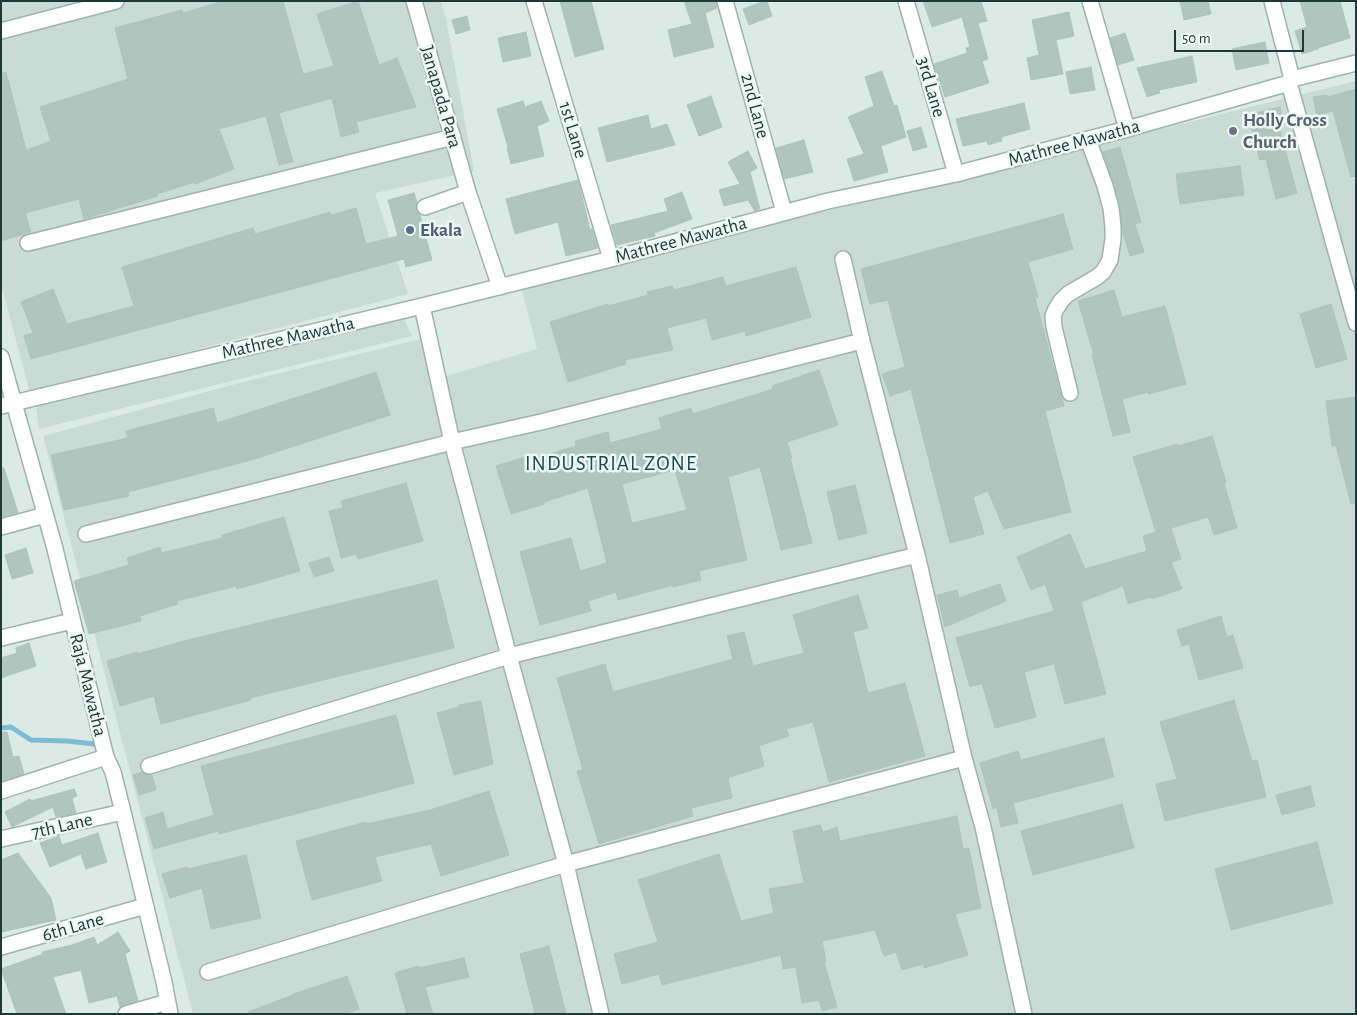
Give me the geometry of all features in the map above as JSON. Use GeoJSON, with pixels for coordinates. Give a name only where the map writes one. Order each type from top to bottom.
{"type":"FeatureCollection","features":[{"type":"Feature","properties":{"kind":"street"},"geometry":{"type":"LineString","coordinates":[[1,31],[116,1]]}},
{"type":"Feature","properties":{"kind":"street","name":"Janapada Para"},"geometry":{"type":"LineString","coordinates":[[414,1],[468,192],[500,286]]}},
{"type":"Feature","properties":{"kind":"street","name":"1st Lane"},"geometry":{"type":"LineString","coordinates":[[534,1],[611,259]]}},
{"type":"Feature","properties":{"kind":"street","name":"2nd Lane"},"geometry":{"type":"LineString","coordinates":[[725,1],[784,212]]}},
{"type":"Feature","properties":{"kind":"street","name":"3rd Lane"},"geometry":{"type":"LineString","coordinates":[[906,1],[956,174]]}},
{"type":"Feature","properties":{"kind":"street"},"geometry":{"type":"LineString","coordinates":[[1090,1],[1127,129]]}},
{"type":"Feature","properties":{"kind":"street"},"geometry":{"type":"LineString","coordinates":[[1272,1],[1291,81],[1354,308],[1356,323]]}},
{"type":"Feature","properties":{"kind":"street","name":"Mathree Mawatha"},"geometry":{"type":"LineString","coordinates":[[7,404],[422,306],[611,259],[828,201],[956,174],[1127,129],[1356,63]]}},
{"type":"Feature","properties":{"kind":"street"},"geometry":{"type":"LineString","coordinates":[[28,243],[453,137]]}},
{"type":"Feature","properties":{"kind":"street"},"geometry":{"type":"LineString","coordinates":[[1070,393],[1053,316],[1056,308],[1068,294],[1103,272],[1110,260],[1113,239],[1111,208],[1088,139]]}},
{"type":"Feature","properties":{"kind":"street"},"geometry":{"type":"LineString","coordinates":[[425,207],[468,192]]}},
{"type":"Feature","properties":{"kind":"street"},"geometry":{"type":"LineString","coordinates":[[843,259],[917,554],[964,758],[983,827],[1024,1014]]}},
{"type":"Feature","properties":{"kind":"street"},"geometry":{"type":"LineString","coordinates":[[422,306],[452,442],[566,864],[601,1014]]}},
{"type":"Feature","properties":{"kind":"street"},"geometry":{"type":"LineString","coordinates":[[86,534],[452,442],[541,422],[862,340]]}},
{"type":"Feature","properties":{"kind":"street","name":"Raja Mawatha"},"geometry":{"type":"LineString","coordinates":[[1,357],[7,404],[54,545],[106,758],[113,772],[123,812],[169,1008]]}},
{"type":"Feature","properties":{"kind":"street"},"geometry":{"type":"LineString","coordinates":[[1,527],[45,515]]}},
{"type":"Feature","properties":{"kind":"street"},"geometry":{"type":"LineString","coordinates":[[149,766],[509,656],[917,554]]}},
{"type":"Feature","properties":{"kind":"street"},"geometry":{"type":"LineString","coordinates":[[1,638],[72,621]]}},
{"type":"Feature","properties":{"kind":"street"},"geometry":{"type":"LineString","coordinates":[[1,791],[106,758]]}},
{"type":"Feature","properties":{"kind":"street"},"geometry":{"type":"LineString","coordinates":[[208,972],[566,864],[964,758]]}},
{"type":"Feature","properties":{"kind":"street","name":"7th Lane"},"geometry":{"type":"LineString","coordinates":[[1,840],[123,812]]}},
{"type":"Feature","properties":{"kind":"street","name":"6th Lane"},"geometry":{"type":"LineString","coordinates":[[1,947],[145,906]]}},
{"type":"Feature","properties":{"kind":"street"},"geometry":{"type":"LineString","coordinates":[[126,1014],[169,1008]]}},
{"type":"Feature","properties":{"kind":"shaded area"},"geometry":{"type":"Polygon","coordinates":[[[1,1],[441,1],[474,171],[375,193],[408,294],[30,393],[1,284],[1,1]]]}},
{"type":"Feature","properties":{"kind":"shaded area"},"geometry":{"type":"Polygon","coordinates":[[[1356,81],[1356,1014],[193,1014],[43,436],[247,381],[421,339],[433,380],[537,349],[521,286],[1356,81]]]}},
{"type":"Feature","properties":{"kind":"shaded area"},"geometry":{"type":"Polygon","coordinates":[[[404,319],[412,336],[39,429],[36,407],[404,319]]]}},
{"type":"Feature","properties":{"kind":"building"},"geometry":{"type":"Polygon","coordinates":[[[224,1],[283,1],[303,74],[334,66],[317,14],[358,1],[379,65],[397,58],[416,107],[356,122],[359,132],[341,137],[332,98],[279,113],[293,162],[279,165],[266,116],[219,129],[234,169],[195,184],[195,182],[157,194],[158,196],[84,219],[79,199],[25,213],[31,232],[1,241],[1,73],[6,72],[26,150],[51,141],[40,107],[128,79],[115,28],[182,10],[183,13],[224,1]]]}},
{"type":"Feature","properties":{"kind":"building"},"geometry":{"type":"Polygon","coordinates":[[[560,1],[591,1],[604,49],[575,57],[560,1]]]}},
{"type":"Feature","properties":{"kind":"building"},"geometry":{"type":"Polygon","coordinates":[[[684,1],[716,1],[717,8],[705,13],[714,47],[674,57],[668,30],[692,24],[684,1]]]}},
{"type":"Feature","properties":{"kind":"building"},"geometry":{"type":"Polygon","coordinates":[[[767,1],[772,16],[749,25],[743,9],[767,1]]]}},
{"type":"Feature","properties":{"kind":"building"},"geometry":{"type":"Polygon","coordinates":[[[923,1],[981,1],[987,21],[978,23],[988,59],[982,61],[989,83],[945,97],[934,64],[967,53],[966,48],[970,47],[962,17],[932,27],[923,1]]]}},
{"type":"Feature","properties":{"kind":"building"},"geometry":{"type":"Polygon","coordinates":[[[1180,1],[1208,1],[1211,14],[1184,20],[1180,1]]]}},
{"type":"Feature","properties":{"kind":"building"},"geometry":{"type":"Polygon","coordinates":[[[1300,1],[1340,1],[1350,38],[1302,54],[1295,31],[1307,27],[1300,1]]]}},
{"type":"Feature","properties":{"kind":"building"},"geometry":{"type":"Polygon","coordinates":[[[1069,12],[1074,36],[1056,40],[1063,74],[1031,80],[1027,58],[1039,55],[1032,20],[1069,12]]]}},
{"type":"Feature","properties":{"kind":"building"},"geometry":{"type":"Polygon","coordinates":[[[467,16],[470,30],[456,34],[452,20],[467,16]]]}},
{"type":"Feature","properties":{"kind":"building"},"geometry":{"type":"Polygon","coordinates":[[[526,32],[531,56],[503,62],[498,38],[526,32]]]}},
{"type":"Feature","properties":{"kind":"building"},"geometry":{"type":"Polygon","coordinates":[[[1125,33],[1134,60],[1118,65],[1110,38],[1125,33]]]}},
{"type":"Feature","properties":{"kind":"building"},"geometry":{"type":"Polygon","coordinates":[[[1265,42],[1269,63],[1236,70],[1232,49],[1265,42]]]}},
{"type":"Feature","properties":{"kind":"building"},"geometry":{"type":"Polygon","coordinates":[[[1192,56],[1197,82],[1159,90],[1160,93],[1147,97],[1137,68],[1192,56]]]}},
{"type":"Feature","properties":{"kind":"building"},"geometry":{"type":"Polygon","coordinates":[[[1091,67],[1095,90],[1070,94],[1066,72],[1091,67]]]}},
{"type":"Feature","properties":{"kind":"building"},"geometry":{"type":"Polygon","coordinates":[[[882,71],[894,106],[897,105],[906,137],[881,146],[888,172],[854,181],[847,159],[864,154],[848,117],[874,106],[865,77],[882,71]]]}},
{"type":"Feature","properties":{"kind":"building"},"geometry":{"type":"Polygon","coordinates":[[[1356,89],[1356,176],[1351,177],[1333,111],[1317,115],[1313,97],[1327,95],[1327,97],[1356,89]]]}},
{"type":"Feature","properties":{"kind":"building"},"geometry":{"type":"Polygon","coordinates":[[[711,96],[722,127],[699,136],[687,105],[711,96]]]}},
{"type":"Feature","properties":{"kind":"building"},"geometry":{"type":"Polygon","coordinates":[[[523,101],[525,107],[541,101],[549,121],[537,126],[544,156],[511,164],[497,109],[523,101]]]}},
{"type":"Feature","properties":{"kind":"building"},"geometry":{"type":"Polygon","coordinates":[[[1024,103],[1030,129],[1001,137],[1002,141],[988,145],[987,141],[963,146],[956,119],[1024,103]]]}},
{"type":"Feature","properties":{"kind":"building"},"geometry":{"type":"Polygon","coordinates":[[[1280,107],[1283,123],[1278,124],[1297,193],[1276,199],[1266,159],[1260,160],[1248,115],[1280,107]]]}},
{"type":"Feature","properties":{"kind":"building"},"geometry":{"type":"Polygon","coordinates":[[[648,115],[651,129],[667,124],[675,145],[607,162],[598,128],[648,115]]]}},
{"type":"Feature","properties":{"kind":"building"},"geometry":{"type":"Polygon","coordinates":[[[921,127],[927,147],[913,151],[907,131],[921,127]]]}},
{"type":"Feature","properties":{"kind":"building"},"geometry":{"type":"Polygon","coordinates":[[[804,140],[813,172],[784,179],[776,148],[804,140]]]}},
{"type":"Feature","properties":{"kind":"building"},"geometry":{"type":"Polygon","coordinates":[[[1120,147],[1141,222],[1135,224],[1144,252],[1130,256],[1122,230],[1120,206],[1103,152],[1120,147]]]}},
{"type":"Feature","properties":{"kind":"building"},"geometry":{"type":"Polygon","coordinates":[[[748,151],[757,168],[750,172],[760,209],[755,211],[748,200],[724,206],[719,190],[740,184],[728,162],[748,151]]]}},
{"type":"Feature","properties":{"kind":"building"},"geometry":{"type":"Polygon","coordinates":[[[1240,166],[1244,195],[1180,204],[1176,174],[1240,166]]]}},
{"type":"Feature","properties":{"kind":"building"},"geometry":{"type":"Polygon","coordinates":[[[578,180],[590,230],[592,229],[598,248],[566,256],[558,222],[515,234],[506,199],[578,180]]]}},
{"type":"Feature","properties":{"kind":"building"},"geometry":{"type":"Polygon","coordinates":[[[682,192],[692,219],[654,233],[655,236],[617,245],[611,225],[668,211],[664,199],[682,192]]]}},
{"type":"Feature","properties":{"kind":"building"},"geometry":{"type":"Polygon","coordinates":[[[414,193],[417,203],[416,210],[420,215],[432,260],[406,267],[404,259],[31,359],[24,336],[33,333],[21,302],[53,289],[67,324],[134,306],[122,267],[253,228],[255,234],[330,212],[331,215],[356,208],[366,244],[398,236],[388,200],[414,193]]]}},
{"type":"Feature","properties":{"kind":"building"},"geometry":{"type":"Polygon","coordinates":[[[1063,214],[1073,249],[1028,262],[1038,297],[1035,298],[1064,406],[1045,411],[1071,512],[1004,529],[988,491],[973,497],[984,534],[950,543],[911,389],[890,396],[882,374],[905,367],[888,300],[870,304],[861,269],[1063,214]]]}},
{"type":"Feature","properties":{"kind":"building"},"geometry":{"type":"Polygon","coordinates":[[[796,267],[811,317],[746,336],[745,331],[712,340],[706,318],[667,328],[673,350],[625,360],[626,364],[568,382],[550,322],[608,304],[609,306],[648,295],[647,292],[672,286],[674,290],[723,277],[726,286],[796,267]]]}},
{"type":"Feature","properties":{"kind":"building"},"geometry":{"type":"Polygon","coordinates":[[[1114,290],[1122,317],[1165,306],[1186,384],[1122,399],[1130,432],[1113,436],[1092,355],[1094,355],[1078,301],[1114,290]]]}},
{"type":"Feature","properties":{"kind":"building"},"geometry":{"type":"Polygon","coordinates":[[[1331,304],[1347,359],[1316,368],[1300,314],[1331,304]]]}},
{"type":"Feature","properties":{"kind":"building"},"geometry":{"type":"Polygon","coordinates":[[[819,370],[838,425],[787,442],[812,543],[781,550],[760,467],[728,477],[747,560],[699,571],[701,580],[673,587],[673,585],[618,600],[616,592],[588,601],[591,611],[540,625],[520,552],[571,538],[580,571],[607,563],[588,488],[511,514],[496,466],[529,456],[530,460],[576,446],[575,441],[608,432],[610,443],[662,429],[659,418],[691,408],[693,414],[773,389],[772,386],[819,370]],[[675,470],[622,484],[632,523],[687,510],[675,470]]]}},
{"type":"Feature","properties":{"kind":"building"},"geometry":{"type":"Polygon","coordinates":[[[376,372],[390,415],[248,461],[128,492],[129,496],[64,510],[51,455],[128,438],[126,431],[213,408],[217,423],[376,372]]]}},
{"type":"Feature","properties":{"kind":"building"},"geometry":{"type":"Polygon","coordinates":[[[1356,397],[1356,503],[1351,504],[1336,446],[1332,446],[1326,401],[1356,397]]]}},
{"type":"Feature","properties":{"kind":"building"},"geometry":{"type":"Polygon","coordinates":[[[1212,436],[1237,528],[1214,535],[1208,517],[1171,528],[1181,559],[1171,562],[1182,589],[1152,599],[1151,597],[1128,604],[1123,586],[1081,602],[1106,694],[1065,704],[1054,664],[1024,672],[1036,717],[995,728],[982,683],[970,687],[956,638],[1054,611],[1045,584],[1031,590],[1017,557],[1070,534],[1085,569],[1147,551],[1143,536],[1156,532],[1133,457],[1212,436]]]}},
{"type":"Feature","properties":{"kind":"building"},"geometry":{"type":"Polygon","coordinates":[[[1,468],[4,468],[18,513],[1,517],[1,468]]]}},
{"type":"Feature","properties":{"kind":"building"},"geometry":{"type":"Polygon","coordinates":[[[406,483],[423,541],[358,559],[356,554],[341,558],[329,511],[343,508],[341,501],[406,483]]]}},
{"type":"Feature","properties":{"kind":"building"},"geometry":{"type":"Polygon","coordinates":[[[855,485],[867,533],[839,540],[827,492],[855,485]]]}},
{"type":"Feature","properties":{"kind":"building"},"geometry":{"type":"Polygon","coordinates":[[[284,517],[300,571],[237,589],[236,586],[177,601],[178,604],[140,616],[141,621],[89,634],[74,581],[129,565],[127,558],[160,547],[162,553],[222,538],[222,535],[284,517]]]}},
{"type":"Feature","properties":{"kind":"building"},"geometry":{"type":"Polygon","coordinates":[[[26,548],[33,573],[12,579],[5,555],[26,548]]]}},
{"type":"Feature","properties":{"kind":"building"},"geometry":{"type":"Polygon","coordinates":[[[329,557],[334,571],[314,577],[309,563],[329,557]]]}},
{"type":"Feature","properties":{"kind":"building"},"geometry":{"type":"Polygon","coordinates":[[[437,580],[454,648],[250,698],[251,700],[161,724],[154,696],[120,706],[107,661],[137,652],[137,654],[437,580]]]}},
{"type":"Feature","properties":{"kind":"building"},"geometry":{"type":"Polygon","coordinates":[[[1000,584],[1006,601],[945,627],[937,595],[957,590],[959,598],[1000,584]]]}},
{"type":"Feature","properties":{"kind":"building"},"geometry":{"type":"Polygon","coordinates":[[[858,595],[868,628],[853,632],[868,693],[905,683],[925,756],[829,782],[813,722],[786,729],[789,736],[759,746],[764,766],[728,778],[732,798],[691,808],[693,816],[599,844],[577,771],[583,770],[557,678],[605,664],[613,692],[733,659],[727,636],[744,632],[753,666],[804,653],[793,615],[858,595]]]}},
{"type":"Feature","properties":{"kind":"building"},"geometry":{"type":"Polygon","coordinates":[[[1221,616],[1227,637],[1233,635],[1243,668],[1199,680],[1189,644],[1182,646],[1177,630],[1221,616]]]}},
{"type":"Feature","properties":{"kind":"building"},"geometry":{"type":"Polygon","coordinates":[[[29,643],[36,666],[1,678],[1,658],[17,653],[16,648],[29,643]]]}},
{"type":"Feature","properties":{"kind":"building"},"geometry":{"type":"Polygon","coordinates":[[[1234,700],[1252,761],[1257,760],[1266,797],[1165,821],[1156,784],[1177,779],[1160,722],[1234,700]]]}},
{"type":"Feature","properties":{"kind":"building"},"geometry":{"type":"Polygon","coordinates":[[[481,701],[493,764],[454,775],[437,713],[459,707],[459,705],[481,701]]]}},
{"type":"Feature","properties":{"kind":"building"},"geometry":{"type":"Polygon","coordinates":[[[396,715],[414,783],[219,834],[218,831],[154,849],[145,818],[163,812],[167,829],[214,815],[201,766],[396,715]]]}},
{"type":"Feature","properties":{"kind":"building"},"geometry":{"type":"Polygon","coordinates":[[[1,732],[7,732],[13,757],[19,756],[24,774],[1,781],[1,732]]]}},
{"type":"Feature","properties":{"kind":"building"},"geometry":{"type":"Polygon","coordinates":[[[1104,738],[1114,777],[1013,803],[1018,823],[1001,827],[997,808],[993,809],[980,763],[1018,751],[1021,760],[1104,738]]]}},
{"type":"Feature","properties":{"kind":"building"},"geometry":{"type":"Polygon","coordinates":[[[142,772],[146,775],[152,775],[156,790],[139,795],[133,775],[142,772]]]}},
{"type":"Feature","properties":{"kind":"building"},"geometry":{"type":"Polygon","coordinates":[[[1310,786],[1315,806],[1282,815],[1276,795],[1310,786]]]}},
{"type":"Feature","properties":{"kind":"building"},"geometry":{"type":"Polygon","coordinates":[[[74,789],[77,796],[72,798],[76,813],[56,817],[53,807],[12,827],[5,812],[30,799],[31,801],[74,789]]]}},
{"type":"Feature","properties":{"kind":"building"},"geometry":{"type":"Polygon","coordinates":[[[489,791],[509,855],[441,876],[431,844],[375,857],[382,881],[312,900],[296,841],[366,822],[367,824],[430,810],[489,791]]]}},
{"type":"Feature","properties":{"kind":"building"},"geometry":{"type":"Polygon","coordinates":[[[1122,804],[1134,848],[1033,875],[1021,831],[1122,804]]]}},
{"type":"Feature","properties":{"kind":"building"},"geometry":{"type":"Polygon","coordinates":[[[957,816],[963,849],[969,848],[981,908],[955,914],[968,955],[924,968],[923,964],[902,970],[896,952],[884,956],[875,930],[822,941],[826,961],[824,962],[837,1007],[822,1011],[819,1000],[802,1003],[796,967],[783,969],[781,955],[662,985],[659,974],[622,984],[614,954],[658,942],[638,880],[719,854],[741,921],[774,913],[769,889],[804,883],[793,831],[820,825],[823,832],[837,827],[840,841],[957,816]]]}},
{"type":"Feature","properties":{"kind":"building"},"geometry":{"type":"Polygon","coordinates":[[[98,833],[107,862],[86,869],[81,854],[50,867],[40,843],[59,836],[62,845],[98,833]]]}},
{"type":"Feature","properties":{"kind":"building"},"geometry":{"type":"Polygon","coordinates":[[[1317,842],[1333,903],[1231,930],[1215,869],[1317,842]]]}},
{"type":"Feature","properties":{"kind":"building"},"geometry":{"type":"Polygon","coordinates":[[[18,853],[51,898],[56,920],[1,932],[1,860],[18,853]]]}},
{"type":"Feature","properties":{"kind":"building"},"geometry":{"type":"Polygon","coordinates":[[[246,855],[261,918],[211,929],[202,888],[170,898],[162,874],[246,855]]]}},
{"type":"Feature","properties":{"kind":"building"},"geometry":{"type":"Polygon","coordinates":[[[118,932],[130,951],[125,954],[138,1001],[120,1007],[117,996],[89,1003],[81,970],[53,977],[66,1014],[17,1014],[1,969],[43,954],[42,952],[72,945],[94,937],[97,945],[118,932]]]}},
{"type":"Feature","properties":{"kind":"building"},"geometry":{"type":"Polygon","coordinates":[[[549,946],[566,1014],[535,1014],[520,954],[549,946]]]}},
{"type":"Feature","properties":{"kind":"building"},"geometry":{"type":"Polygon","coordinates":[[[464,958],[469,977],[425,987],[433,1014],[407,1014],[395,973],[418,966],[419,968],[464,958]]]}},
{"type":"Feature","properties":{"kind":"building"},"geometry":{"type":"Polygon","coordinates":[[[347,976],[359,1009],[344,1014],[248,1014],[248,1012],[293,994],[347,976]]]}},
{"type":"Feature","properties":{"kind":"waterway"},"geometry":{"type":"LineString","coordinates":[[1,728],[11,727],[31,740],[94,744]]}},
{"type":"Feature","properties":{"kind":"place","name":"Holly Cross Church"},"geometry":{"type":"Point","coordinates":[1233,131]}},
{"type":"Feature","properties":{"kind":"place","name":"Ekala"},"geometry":{"type":"Point","coordinates":[410,230]}},
{"type":"Feature","properties":{"kind":"district","name":"INDUSTRIAL ZONE"},"geometry":{"type":"Point","coordinates":[611,464]}}]}
